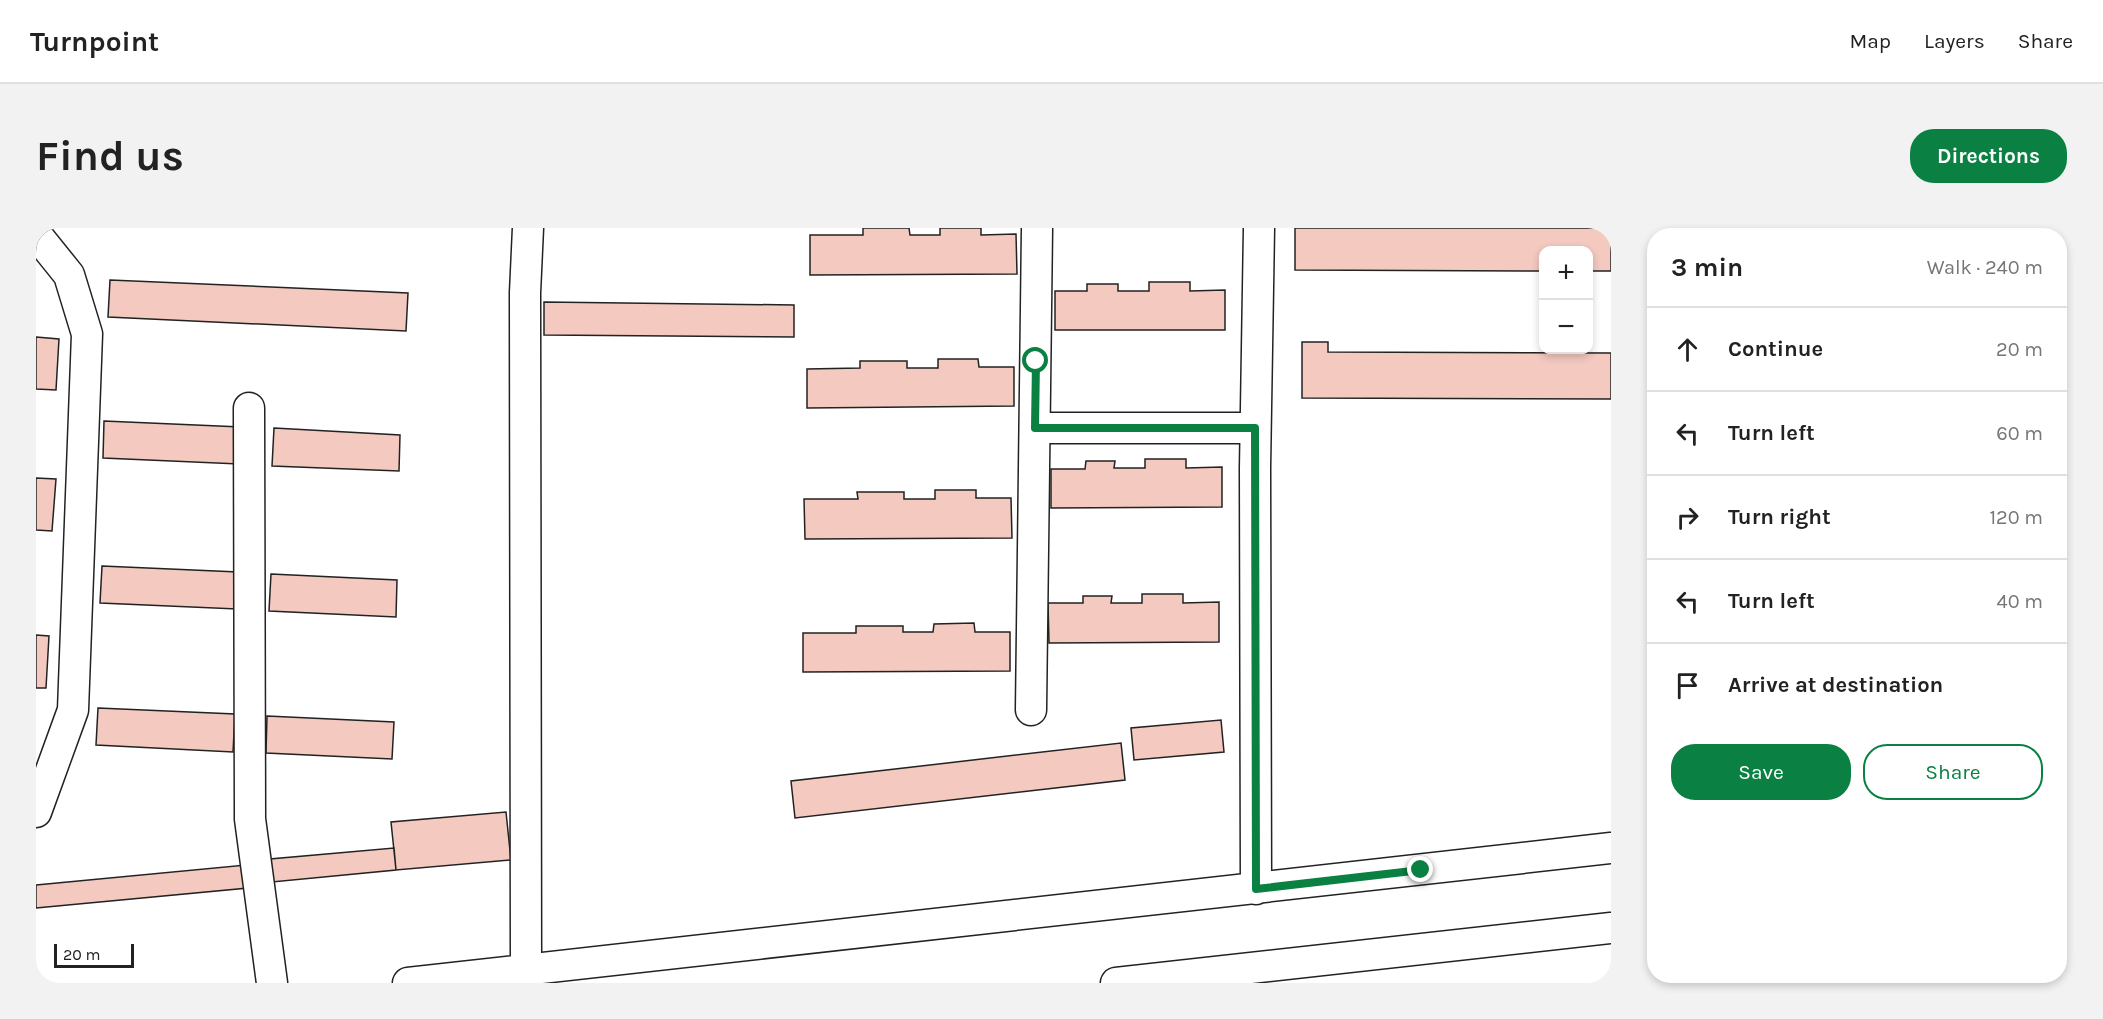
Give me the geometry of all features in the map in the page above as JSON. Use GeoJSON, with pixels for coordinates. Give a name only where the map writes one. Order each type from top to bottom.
{"type":"FeatureCollection","features":[{"type":"Feature","properties":{"kind":"street"},"geometry":{"type":"LineString","coordinates":[[526,970],[525,293],[528,228]]}},
{"type":"Feature","properties":{"kind":"street"},"geometry":{"type":"LineString","coordinates":[[1031,710],[1038,228]]}},
{"type":"Feature","properties":{"kind":"street"},"geometry":{"type":"LineString","coordinates":[[1256,889],[1255,428],[1259,228]]}},
{"type":"Feature","properties":{"kind":"street"},"geometry":{"type":"LineString","coordinates":[[36,234],[69,275],[87,334],[73,710],[36,812]]}},
{"type":"Feature","properties":{"kind":"street"},"geometry":{"type":"LineString","coordinates":[[249,408],[250,819],[272,983]]}},
{"type":"Feature","properties":{"kind":"street"},"geometry":{"type":"LineString","coordinates":[[1035,428],[1255,428]]}},
{"type":"Feature","properties":{"kind":"street"},"geometry":{"type":"LineString","coordinates":[[408,983],[526,970],[621,971],[1256,889],[1611,848]]}},
{"type":"Feature","properties":{"kind":"street"},"geometry":{"type":"LineString","coordinates":[[1116,983],[1611,928]]}},
{"type":"Feature","properties":{"kind":"building"},"geometry":{"type":"Polygon","coordinates":[[[863,228],[909,228],[910,235],[940,235],[940,228],[981,228],[981,235],[1016,234],[1017,274],[810,275],[810,235],[863,235],[863,228]]]}},
{"type":"Feature","properties":{"kind":"building"},"geometry":{"type":"Polygon","coordinates":[[[1295,228],[1611,228],[1611,271],[1593,271],[1593,246],[1539,246],[1539,271],[1295,270],[1295,228]]]}},
{"type":"Feature","properties":{"kind":"building"},"geometry":{"type":"Polygon","coordinates":[[[110,280],[408,293],[406,331],[108,317],[110,280]]]}},
{"type":"Feature","properties":{"kind":"building"},"geometry":{"type":"Polygon","coordinates":[[[1149,282],[1190,282],[1190,291],[1225,290],[1225,330],[1055,330],[1055,291],[1087,291],[1087,284],[1118,284],[1118,291],[1149,291],[1149,282]]]}},
{"type":"Feature","properties":{"kind":"building"},"geometry":{"type":"Polygon","coordinates":[[[544,302],[794,305],[794,337],[544,335],[544,302]]]}},
{"type":"Feature","properties":{"kind":"building"},"geometry":{"type":"Polygon","coordinates":[[[36,337],[59,339],[56,390],[36,389],[36,337]]]}},
{"type":"Feature","properties":{"kind":"building"},"geometry":{"type":"Polygon","coordinates":[[[1302,342],[1328,342],[1328,352],[1611,353],[1611,399],[1302,398],[1302,342]]]}},
{"type":"Feature","properties":{"kind":"building"},"geometry":{"type":"Polygon","coordinates":[[[938,359],[978,359],[979,367],[1014,367],[1014,406],[807,408],[807,369],[860,368],[860,361],[907,361],[907,368],[938,368],[938,359]]]}},
{"type":"Feature","properties":{"kind":"building"},"geometry":{"type":"Polygon","coordinates":[[[104,421],[241,427],[239,464],[103,458],[104,421]]]}},
{"type":"Feature","properties":{"kind":"building"},"geometry":{"type":"Polygon","coordinates":[[[274,428],[400,435],[399,471],[272,466],[274,428]]]}},
{"type":"Feature","properties":{"kind":"building"},"geometry":{"type":"Polygon","coordinates":[[[1145,459],[1186,459],[1186,468],[1222,467],[1222,507],[1051,508],[1051,469],[1085,469],[1086,461],[1115,461],[1114,468],[1145,468],[1145,459]]]}},
{"type":"Feature","properties":{"kind":"building"},"geometry":{"type":"Polygon","coordinates":[[[36,478],[56,479],[52,531],[36,530],[36,478]]]}},
{"type":"Feature","properties":{"kind":"building"},"geometry":{"type":"Polygon","coordinates":[[[935,490],[976,490],[976,498],[1011,498],[1012,538],[805,539],[804,499],[858,499],[857,492],[904,492],[904,499],[935,499],[935,490]]]}},
{"type":"Feature","properties":{"kind":"building"},"geometry":{"type":"Polygon","coordinates":[[[102,566],[238,572],[237,609],[100,603],[102,566]]]}},
{"type":"Feature","properties":{"kind":"building"},"geometry":{"type":"Polygon","coordinates":[[[271,574],[397,580],[396,617],[269,611],[271,574]]]}},
{"type":"Feature","properties":{"kind":"building"},"geometry":{"type":"Polygon","coordinates":[[[1142,594],[1183,594],[1183,603],[1219,602],[1219,642],[1049,643],[1048,603],[1083,603],[1083,596],[1112,596],[1111,603],[1142,603],[1142,594]]]}},
{"type":"Feature","properties":{"kind":"building"},"geometry":{"type":"Polygon","coordinates":[[[974,623],[975,632],[1010,632],[1010,671],[803,672],[803,633],[856,633],[856,626],[903,626],[903,632],[933,632],[934,624],[974,623]]]}},
{"type":"Feature","properties":{"kind":"building"},"geometry":{"type":"Polygon","coordinates":[[[36,635],[49,636],[46,688],[36,688],[36,635]]]}},
{"type":"Feature","properties":{"kind":"building"},"geometry":{"type":"Polygon","coordinates":[[[98,708],[235,714],[233,752],[96,745],[98,708]]]}},
{"type":"Feature","properties":{"kind":"building"},"geometry":{"type":"Polygon","coordinates":[[[267,716],[394,722],[392,759],[266,753],[267,716]]]}},
{"type":"Feature","properties":{"kind":"building"},"geometry":{"type":"Polygon","coordinates":[[[1221,720],[1224,752],[1134,760],[1131,728],[1221,720]]]}},
{"type":"Feature","properties":{"kind":"building"},"geometry":{"type":"Polygon","coordinates":[[[1121,743],[1125,780],[795,818],[791,781],[1121,743]]]}},
{"type":"Feature","properties":{"kind":"building"},"geometry":{"type":"Polygon","coordinates":[[[506,812],[511,860],[396,870],[391,822],[506,812]]]}},
{"type":"Feature","properties":{"kind":"building"},"geometry":{"type":"Polygon","coordinates":[[[394,848],[396,870],[272,882],[270,859],[394,848]]]}},
{"type":"Feature","properties":{"kind":"building"},"geometry":{"type":"Polygon","coordinates":[[[246,865],[248,888],[36,908],[36,885],[246,865]]]}},
{"type":"Feature","properties":{"kind":"route"},"geometry":{"type":"LineString","coordinates":[[1036,361],[1035,428],[1255,428],[1256,889],[1421,870]]}}]}
